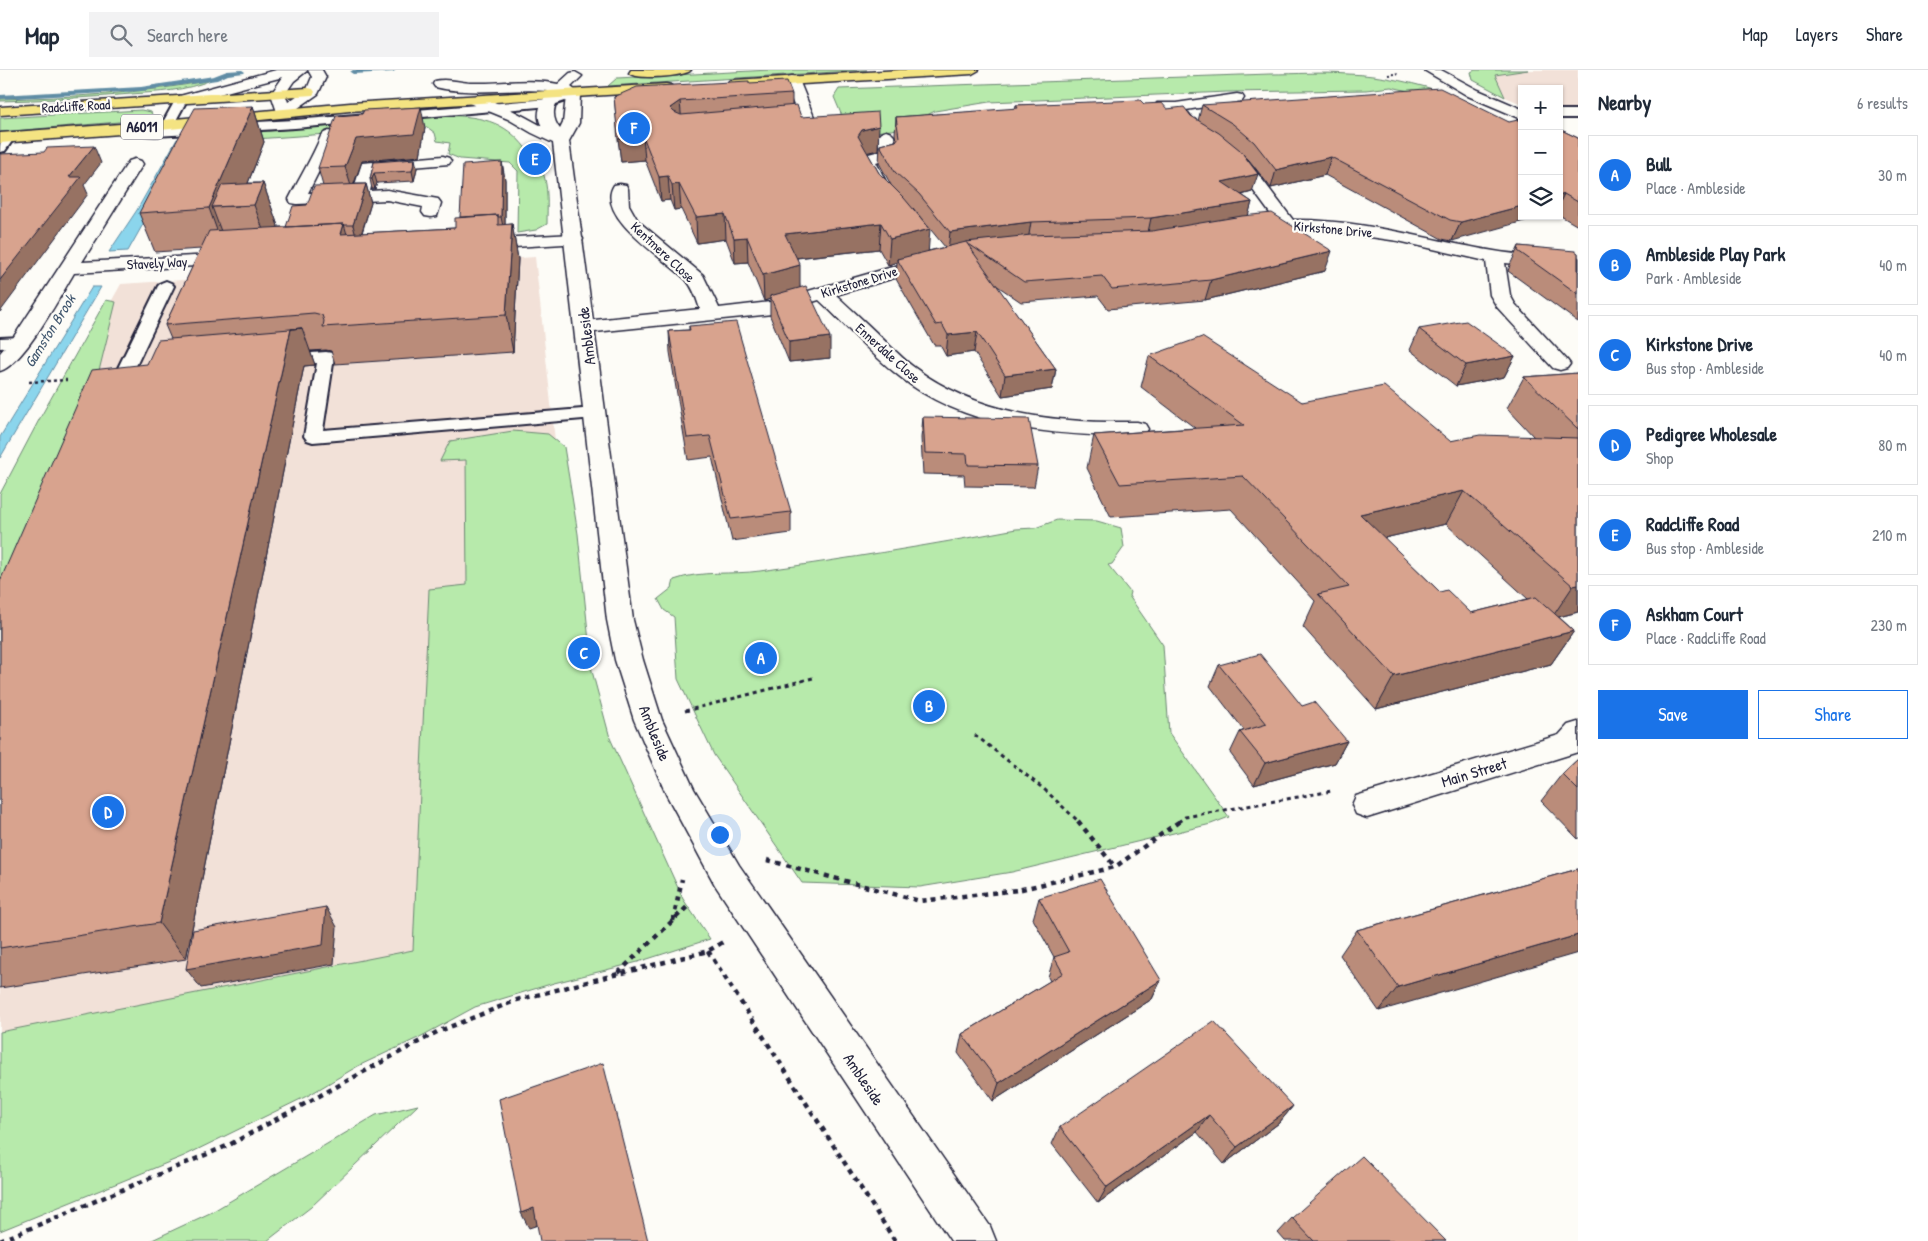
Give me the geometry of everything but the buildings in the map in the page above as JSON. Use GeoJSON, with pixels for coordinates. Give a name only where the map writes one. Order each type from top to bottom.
{"type":"FeatureCollection","features":[{"type":"Feature","properties":{"kind":"highway"},"geometry":{"type":"LineString","coordinates":[[624,73],[684,70]]}},
{"type":"Feature","properties":{"kind":"highway"},"geometry":{"type":"LineString","coordinates":[[723,85],[972,70]]}},
{"type":"Feature","properties":{"kind":"highway"},"geometry":{"type":"LineString","coordinates":[[422,85],[580,76]]}},
{"type":"Feature","properties":{"kind":"highway","name":"Radcliffe Road"},"geometry":{"type":"LineString","coordinates":[[3,147],[120,129],[283,112],[683,87]]}},
{"type":"Feature","properties":{"kind":"highway","name":"Radcliffe Road"},"geometry":{"type":"LineString","coordinates":[[0,111],[328,90]]}},
{"type":"Feature","properties":{"kind":"street","name":"Radcliffe Road"},"geometry":{"type":"LineString","coordinates":[[181,100],[292,70]]}},
{"type":"Feature","properties":{"kind":"street"},"geometry":{"type":"LineString","coordinates":[[302,70],[289,78],[278,94],[283,112],[313,92],[319,77],[315,70]]}},
{"type":"Feature","properties":{"kind":"street"},"geometry":{"type":"LineString","coordinates":[[1430,70],[1473,93],[1518,113]]}},
{"type":"Feature","properties":{"kind":"street"},"geometry":{"type":"LineString","coordinates":[[562,141],[547,123],[546,109],[580,76]]}},
{"type":"Feature","properties":{"kind":"street"},"geometry":{"type":"LineString","coordinates":[[761,127],[802,123],[806,117],[792,80]]}},
{"type":"Feature","properties":{"kind":"street"},"geometry":{"type":"LineString","coordinates":[[440,84],[559,95]]}},
{"type":"Feature","properties":{"kind":"street","name":"Ambleside"},"geometry":{"type":"LineString","coordinates":[[559,95],[571,123],[562,141],[620,620],[629,660],[648,720],[681,794],[727,875],[971,1240]]}},
{"type":"Feature","properties":{"kind":"street"},"geometry":{"type":"LineString","coordinates":[[1150,105],[1176,108],[1237,98]]}},
{"type":"Feature","properties":{"kind":"street"},"geometry":{"type":"LineString","coordinates":[[474,100],[562,141]]}},
{"type":"Feature","properties":{"kind":"street"},"geometry":{"type":"LineString","coordinates":[[1176,108],[1193,129],[1221,146],[1242,164],[1287,224]]}},
{"type":"Feature","properties":{"kind":"street"},"geometry":{"type":"LineString","coordinates":[[291,217],[297,199],[312,169],[319,162],[329,136]]}},
{"type":"Feature","properties":{"kind":"street"},"geometry":{"type":"LineString","coordinates":[[886,136],[888,154],[866,159],[884,193],[891,199]]}},
{"type":"Feature","properties":{"kind":"street"},"geometry":{"type":"LineString","coordinates":[[361,194],[368,166],[443,161]]}},
{"type":"Feature","properties":{"kind":"street"},"geometry":{"type":"LineString","coordinates":[[0,365],[21,342],[135,164]]}},
{"type":"Feature","properties":{"kind":"street","name":"Kentmere Close"},"geometry":{"type":"LineString","coordinates":[[620,189],[620,206],[631,224],[696,279],[706,298],[711,314]]}},
{"type":"Feature","properties":{"kind":"street"},"geometry":{"type":"LineString","coordinates":[[297,199],[361,194],[387,195],[432,203],[431,212]]}},
{"type":"Feature","properties":{"kind":"street","name":"Kirkstone Drive"},"geometry":{"type":"LineString","coordinates":[[1236,228],[1287,224],[1321,225],[1348,228],[1495,257],[1578,264]]}},
{"type":"Feature","properties":{"kind":"street"},"geometry":{"type":"LineString","coordinates":[[457,245],[574,238]]}},
{"type":"Feature","properties":{"kind":"street","name":"Kirkstone Drive"},"geometry":{"type":"LineString","coordinates":[[585,327],[772,308],[907,267],[942,253]]}},
{"type":"Feature","properties":{"kind":"street"},"geometry":{"type":"LineString","coordinates":[[1495,257],[1500,295],[1507,307],[1560,364]]}},
{"type":"Feature","properties":{"kind":"street","name":"Stavely Way"},"geometry":{"type":"LineString","coordinates":[[68,268],[250,258]]}},
{"type":"Feature","properties":{"kind":"street","name":"Ennerdale Close"},"geometry":{"type":"LineString","coordinates":[[823,293],[906,372],[920,383],[957,401],[1022,422],[1054,428],[1085,430],[1137,429]]}},
{"type":"Feature","properties":{"kind":"street","name":"Main Street"},"geometry":{"type":"LineString","coordinates":[[1367,806],[1569,743],[1578,733]]}},
{"type":"Feature","properties":{"kind":"lane","name":"Radcliffe Road"},"geometry":{"type":"LineString","coordinates":[[120,129],[155,132],[295,124],[494,108],[559,95]]}},
{"type":"Feature","properties":{"kind":"lane"},"geometry":{"type":"LineString","coordinates":[[168,124],[181,100]]}},
{"type":"Feature","properties":{"kind":"lane"},"geometry":{"type":"LineString","coordinates":[[1563,114],[1578,114]]}},
{"type":"Feature","properties":{"kind":"lane"},"geometry":{"type":"LineString","coordinates":[[163,370],[124,374],[166,286]]}},
{"type":"Feature","properties":{"kind":"lane"},"geometry":{"type":"LineString","coordinates":[[0,343],[21,342]]}},
{"type":"Feature","properties":{"kind":"lane"},"geometry":{"type":"LineString","coordinates":[[268,362],[326,357],[313,436],[595,413]]}},
{"type":"Feature","properties":{"kind":"path"},"geometry":{"type":"LineString","coordinates":[[30,382],[67,380]]}},
{"type":"Feature","properties":{"kind":"path"},"geometry":{"type":"LineString","coordinates":[[648,720],[813,678]]}},
{"type":"Feature","properties":{"kind":"path"},"geometry":{"type":"LineString","coordinates":[[975,734],[1045,790],[1076,818],[1115,867]]}},
{"type":"Feature","properties":{"kind":"path"},"geometry":{"type":"LineString","coordinates":[[764,859],[920,901],[1018,890],[1115,867],[1185,818],[1342,789],[1367,806]]}},
{"type":"Feature","properties":{"kind":"path"},"geometry":{"type":"LineString","coordinates":[[672,922],[684,873]]}},
{"type":"Feature","properties":{"kind":"path"},"geometry":{"type":"LineString","coordinates":[[617,973],[688,906]]}},
{"type":"Feature","properties":{"kind":"path"},"geometry":{"type":"LineString","coordinates":[[0,1241],[229,1145],[437,1032],[517,1000],[708,950],[723,943],[719,935]]}},
{"type":"Feature","properties":{"kind":"path"},"geometry":{"type":"LineString","coordinates":[[708,950],[895,1241]]}},
{"type":"Feature","properties":{"kind":"shaded area"},"geometry":{"type":"Polygon","coordinates":[[[1528,70],[1578,70],[1578,120],[1563,120],[1563,85],[1518,85],[1518,102],[1505,97],[1495,75],[1528,70]]]}},
{"type":"Feature","properties":{"kind":"shaded area"},"geometry":{"type":"Polygon","coordinates":[[[535,257],[576,633],[657,897],[0,1052],[0,501],[121,284],[535,257]]]}},
{"type":"Feature","properties":{"kind":"green space"},"geometry":{"type":"Polygon","coordinates":[[[770,70],[867,70],[608,86],[617,78],[770,70]]]}},
{"type":"Feature","properties":{"kind":"green space"},"geometry":{"type":"Polygon","coordinates":[[[1475,70],[1528,70],[1495,75],[1505,97],[1473,80],[1471,72],[1475,70]]]}},
{"type":"Feature","properties":{"kind":"green space"},"geometry":{"type":"Polygon","coordinates":[[[1328,73],[1374,76],[1450,94],[1418,93],[1391,87],[1366,90],[1228,92],[989,102],[935,111],[899,129],[850,135],[834,97],[839,89],[1328,73]]]}},
{"type":"Feature","properties":{"kind":"green space"},"geometry":{"type":"Polygon","coordinates":[[[211,80],[191,87],[161,92],[82,98],[0,101],[0,99],[132,92],[211,80]]]}},
{"type":"Feature","properties":{"kind":"green space"},"geometry":{"type":"Polygon","coordinates":[[[141,110],[151,112],[154,119],[0,132],[0,118],[141,110]]]}},
{"type":"Feature","properties":{"kind":"green space"},"geometry":{"type":"Polygon","coordinates":[[[447,115],[473,117],[494,123],[504,128],[522,143],[542,170],[544,176],[547,196],[547,224],[536,230],[517,233],[518,171],[510,163],[460,159],[448,154],[450,143],[437,141],[435,133],[427,127],[241,140],[247,133],[447,115]]]}},
{"type":"Feature","properties":{"kind":"green space"},"geometry":{"type":"Polygon","coordinates":[[[106,300],[116,302],[95,387],[0,644],[0,494],[106,300]]]}},
{"type":"Feature","properties":{"kind":"green space"},"geometry":{"type":"Polygon","coordinates":[[[513,431],[548,434],[564,447],[578,534],[592,671],[610,738],[683,899],[710,939],[638,962],[554,983],[475,1007],[418,1038],[358,1066],[309,1095],[184,1156],[0,1231],[0,1032],[413,950],[429,589],[467,585],[466,460],[440,461],[450,441],[513,431]]]}},
{"type":"Feature","properties":{"kind":"green space"},"geometry":{"type":"Polygon","coordinates":[[[1057,520],[1097,521],[1121,528],[1124,547],[1112,564],[1108,565],[1130,592],[1129,596],[1163,645],[1169,733],[1229,817],[1211,824],[1012,872],[920,887],[802,883],[714,755],[678,679],[674,617],[664,610],[658,599],[672,588],[674,580],[684,577],[760,571],[824,562],[1016,529],[1035,528],[1057,520]]]}},
{"type":"Feature","properties":{"kind":"green space"},"geometry":{"type":"Polygon","coordinates":[[[418,1105],[311,1207],[267,1241],[150,1241],[210,1213],[376,1115],[418,1105]]]}},
{"type":"Feature","properties":{"kind":"water"},"geometry":{"type":"Polygon","coordinates":[[[177,139],[194,139],[184,151],[128,251],[109,252],[137,210],[177,139]]]}},
{"type":"Feature","properties":{"kind":"water"},"geometry":{"type":"Polygon","coordinates":[[[92,287],[101,287],[0,458],[0,437],[92,287]]]}},
{"type":"Feature","properties":{"kind":"waterway","name":"Gamston Brook"},"geometry":{"type":"LineString","coordinates":[[353,72],[393,70]]}},
{"type":"Feature","properties":{"kind":"waterway","name":"Gamston Brook"},"geometry":{"type":"LineString","coordinates":[[216,78],[227,73],[242,72]]}},
{"type":"Feature","properties":{"kind":"waterway"},"geometry":{"type":"LineString","coordinates":[[0,97],[141,89],[217,78]]}},
{"type":"Feature","properties":{"kind":"place","name":"Askham Court"},"geometry":{"type":"Point","coordinates":[634,128]}},
{"type":"Feature","properties":{"kind":"place","name":"Radcliffe Road"},"geometry":{"type":"Point","coordinates":[535,159]}},
{"type":"Feature","properties":{"kind":"place","name":"Kirkstone Drive"},"geometry":{"type":"Point","coordinates":[584,653]}},
{"type":"Feature","properties":{"kind":"place","name":"Bull"},"geometry":{"type":"Point","coordinates":[761,658]}},
{"type":"Feature","properties":{"kind":"place","name":"Ambleside Play Park"},"geometry":{"type":"Point","coordinates":[929,706]}},
{"type":"Feature","properties":{"kind":"place","name":"Pedigree Wholesale"},"geometry":{"type":"Point","coordinates":[108,812]}}]}
